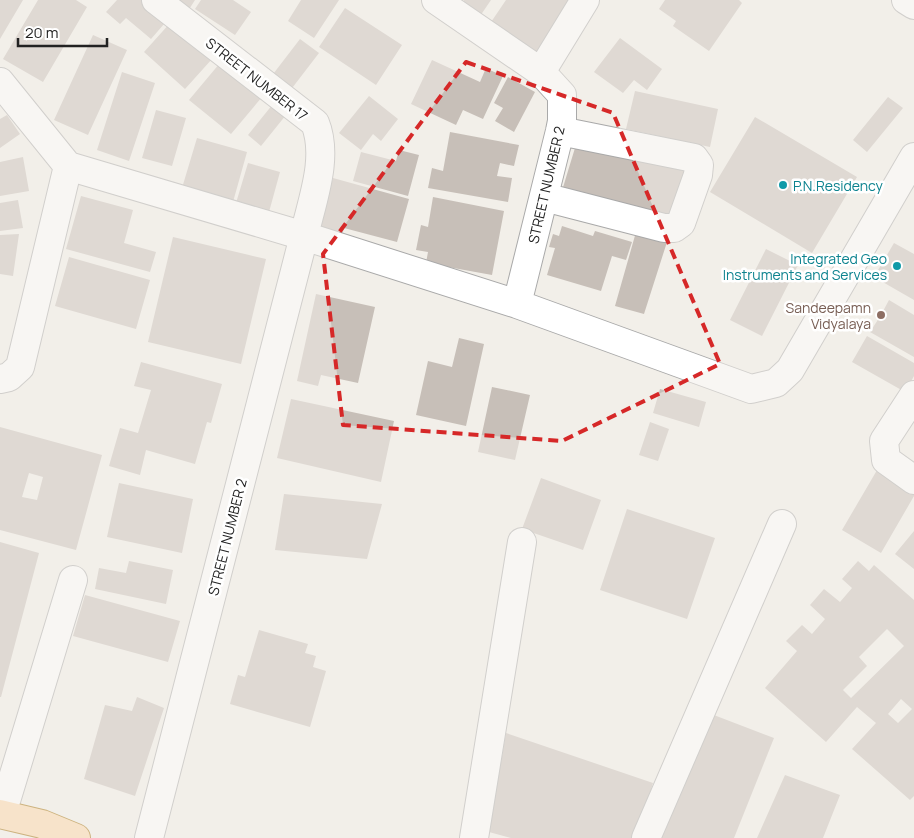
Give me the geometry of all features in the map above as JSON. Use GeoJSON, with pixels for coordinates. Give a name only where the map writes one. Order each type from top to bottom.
{"type":"FeatureCollection","features":[{"type":"Feature","properties":{"kind":"main road"},"geometry":{"type":"LineString","coordinates":[[1,814],[42,824],[76,838]]}},
{"type":"Feature","properties":{"kind":"street","name":"STREET NUMBER 17"},"geometry":{"type":"LineString","coordinates":[[156,0],[315,123],[320,136],[321,160],[304,236]]}},
{"type":"Feature","properties":{"kind":"street","name":"STREET NUMBER 2"},"geometry":{"type":"LineString","coordinates":[[436,0],[541,72],[562,95],[562,122],[518,304]]}},
{"type":"Feature","properties":{"kind":"street"},"geometry":{"type":"LineString","coordinates":[[541,72],[585,0]]}},
{"type":"Feature","properties":{"kind":"street"},"geometry":{"type":"LineString","coordinates":[[906,0],[914,4]]}},
{"type":"Feature","properties":{"kind":"street"},"geometry":{"type":"LineString","coordinates":[[0,82],[68,166],[304,236],[518,304],[751,389],[776,383],[790,370],[914,157]]}},
{"type":"Feature","properties":{"kind":"street"},"geometry":{"type":"LineString","coordinates":[[544,197],[664,228],[674,228],[681,223],[698,175],[699,165],[694,158],[560,131]]}},
{"type":"Feature","properties":{"kind":"street"},"geometry":{"type":"LineString","coordinates":[[0,379],[9,377],[20,366],[68,166]]}},
{"type":"Feature","properties":{"kind":"street","name":"STREET NUMBER 2"},"geometry":{"type":"LineString","coordinates":[[149,838],[304,236]]}},
{"type":"Feature","properties":{"kind":"street"},"geometry":{"type":"LineString","coordinates":[[914,396],[884,441],[886,460],[914,480]]}},
{"type":"Feature","properties":{"kind":"street"},"geometry":{"type":"LineString","coordinates":[[646,838],[782,524]]}},
{"type":"Feature","properties":{"kind":"street"},"geometry":{"type":"LineString","coordinates":[[474,838],[522,542]]}},
{"type":"Feature","properties":{"kind":"street"},"geometry":{"type":"LineString","coordinates":[[1,814],[73,580]]}},
{"type":"Feature","properties":{"kind":"highlighted area"},"geometry":{"type":"Polygon","coordinates":[[[466,62],[613,113],[720,364],[562,441],[343,425],[323,254],[466,62]]]}},
{"type":"Feature","properties":{"kind":"building"},"geometry":{"type":"Polygon","coordinates":[[[0,0],[23,0],[0,39],[0,0]]]}},
{"type":"Feature","properties":{"kind":"building"},"geometry":{"type":"Polygon","coordinates":[[[38,0],[76,0],[87,7],[43,82],[3,59],[38,0]]]}},
{"type":"Feature","properties":{"kind":"building"},"geometry":{"type":"Polygon","coordinates":[[[117,0],[151,0],[171,16],[151,39],[126,18],[120,24],[106,12],[117,0]]]}},
{"type":"Feature","properties":{"kind":"building"},"geometry":{"type":"Polygon","coordinates":[[[170,0],[195,0],[188,11],[170,0]]]}},
{"type":"Feature","properties":{"kind":"building"},"geometry":{"type":"Polygon","coordinates":[[[201,0],[233,0],[251,12],[235,35],[195,9],[201,0]]]}},
{"type":"Feature","properties":{"kind":"building"},"geometry":{"type":"Polygon","coordinates":[[[301,0],[339,0],[314,38],[288,21],[301,0]]]}},
{"type":"Feature","properties":{"kind":"building"},"geometry":{"type":"Polygon","coordinates":[[[464,0],[491,0],[476,22],[458,9],[464,0]]]}},
{"type":"Feature","properties":{"kind":"building"},"geometry":{"type":"Polygon","coordinates":[[[506,0],[570,0],[533,57],[487,28],[506,0]]]}},
{"type":"Feature","properties":{"kind":"building"},"geometry":{"type":"Polygon","coordinates":[[[665,0],[739,0],[742,3],[709,51],[673,26],[676,21],[659,9],[665,0]]]}},
{"type":"Feature","properties":{"kind":"building"},"geometry":{"type":"Polygon","coordinates":[[[345,8],[402,45],[376,85],[319,47],[345,8]]]}},
{"type":"Feature","properties":{"kind":"building"},"geometry":{"type":"Polygon","coordinates":[[[171,22],[212,59],[185,89],[144,52],[171,22]]]}},
{"type":"Feature","properties":{"kind":"building"},"geometry":{"type":"Polygon","coordinates":[[[93,35],[127,50],[88,135],[54,120],[93,35]]]}},
{"type":"Feature","properties":{"kind":"building"},"geometry":{"type":"Polygon","coordinates":[[[620,38],[662,69],[647,90],[634,80],[623,93],[594,72],[620,38]]]}},
{"type":"Feature","properties":{"kind":"building"},"geometry":{"type":"Polygon","coordinates":[[[300,39],[319,53],[286,96],[267,82],[300,39]]]}},
{"type":"Feature","properties":{"kind":"building"},"geometry":{"type":"Polygon","coordinates":[[[432,60],[480,82],[486,68],[503,76],[483,119],[463,110],[456,125],[411,104],[432,60]]]}},
{"type":"Feature","properties":{"kind":"building"},"geometry":{"type":"Polygon","coordinates":[[[220,63],[262,97],[231,134],[189,100],[220,63]]]}},
{"type":"Feature","properties":{"kind":"building"},"geometry":{"type":"Polygon","coordinates":[[[122,72],[155,83],[129,161],[97,150],[122,72]]]}},
{"type":"Feature","properties":{"kind":"building"},"geometry":{"type":"Polygon","coordinates":[[[508,77],[535,92],[514,132],[495,121],[503,108],[494,103],[508,77]]]}},
{"type":"Feature","properties":{"kind":"building"},"geometry":{"type":"Polygon","coordinates":[[[635,91],[718,109],[710,147],[626,129],[635,91]]]}},
{"type":"Feature","properties":{"kind":"building"},"geometry":{"type":"Polygon","coordinates":[[[369,96],[398,119],[381,141],[373,134],[361,150],[339,133],[369,96]]]}},
{"type":"Feature","properties":{"kind":"building"},"geometry":{"type":"Polygon","coordinates":[[[888,97],[903,108],[867,152],[853,140],[888,97]]]}},
{"type":"Feature","properties":{"kind":"building"},"geometry":{"type":"Polygon","coordinates":[[[273,104],[286,115],[261,146],[248,135],[273,104]]]}},
{"type":"Feature","properties":{"kind":"building"},"geometry":{"type":"Polygon","coordinates":[[[156,110],[186,118],[172,166],[142,158],[156,110]]]}},
{"type":"Feature","properties":{"kind":"building"},"geometry":{"type":"Polygon","coordinates":[[[7,115],[20,134],[0,148],[0,119],[7,115]]]}},
{"type":"Feature","properties":{"kind":"building","name":"P.N.Residency"},"geometry":{"type":"Polygon","coordinates":[[[755,117],[857,177],[812,253],[710,192],[755,117]]]}},
{"type":"Feature","properties":{"kind":"building"},"geometry":{"type":"Polygon","coordinates":[[[450,132],[519,145],[514,166],[500,163],[497,176],[512,178],[508,202],[428,188],[432,168],[443,171],[450,132]]]}},
{"type":"Feature","properties":{"kind":"building"},"geometry":{"type":"Polygon","coordinates":[[[197,138],[247,152],[233,202],[182,188],[197,138]]]}},
{"type":"Feature","properties":{"kind":"building"},"geometry":{"type":"Polygon","coordinates":[[[578,138],[688,171],[671,217],[561,194],[578,138]]]}},
{"type":"Feature","properties":{"kind":"building"},"geometry":{"type":"Polygon","coordinates":[[[399,150],[419,155],[408,196],[353,181],[361,152],[396,161],[399,150]]]}},
{"type":"Feature","properties":{"kind":"building"},"geometry":{"type":"Polygon","coordinates":[[[23,157],[29,191],[0,196],[0,162],[23,157]]]}},
{"type":"Feature","properties":{"kind":"building"},"geometry":{"type":"Polygon","coordinates":[[[248,163],[280,172],[269,212],[236,203],[248,163]]]}},
{"type":"Feature","properties":{"kind":"building"},"geometry":{"type":"Polygon","coordinates":[[[333,178],[409,199],[397,242],[344,228],[341,238],[318,232],[333,178]]]}},
{"type":"Feature","properties":{"kind":"building"},"geometry":{"type":"Polygon","coordinates":[[[81,196],[133,210],[124,243],[156,252],[150,272],[66,249],[81,196]]]}},
{"type":"Feature","properties":{"kind":"building"},"geometry":{"type":"Polygon","coordinates":[[[433,197],[504,211],[492,275],[426,263],[428,252],[416,250],[421,225],[428,227],[433,197]]]}},
{"type":"Feature","properties":{"kind":"building"},"geometry":{"type":"Polygon","coordinates":[[[18,200],[23,228],[0,231],[0,203],[18,200]]]}},
{"type":"Feature","properties":{"kind":"building"},"geometry":{"type":"Polygon","coordinates":[[[562,226],[593,236],[595,231],[632,242],[626,260],[612,256],[601,291],[547,275],[555,248],[549,247],[553,234],[559,236],[562,226]]]}},
{"type":"Feature","properties":{"kind":"building"},"geometry":{"type":"Polygon","coordinates":[[[636,232],[667,242],[644,314],[615,306],[636,232]]]}},
{"type":"Feature","properties":{"kind":"building"},"geometry":{"type":"Polygon","coordinates":[[[19,234],[13,276],[0,274],[0,235],[19,234]]]}},
{"type":"Feature","properties":{"kind":"building"},"geometry":{"type":"Polygon","coordinates":[[[173,237],[266,259],[241,364],[148,342],[173,237]]]}},
{"type":"Feature","properties":{"kind":"building","name":"Integrated Geo Instruments and Services"},"geometry":{"type":"Polygon","coordinates":[[[894,243],[914,254],[914,300],[874,277],[894,243]]]}},
{"type":"Feature","properties":{"kind":"building"},"geometry":{"type":"Polygon","coordinates":[[[766,249],[798,265],[762,336],[730,320],[766,249]]]}},
{"type":"Feature","properties":{"kind":"building"},"geometry":{"type":"Polygon","coordinates":[[[69,257],[150,280],[136,329],[55,306],[69,257]]]}},
{"type":"Feature","properties":{"kind":"building"},"geometry":{"type":"Polygon","coordinates":[[[316,294],[375,307],[358,383],[321,375],[318,386],[297,381],[316,294]]]}},
{"type":"Feature","properties":{"kind":"building"},"geometry":{"type":"Polygon","coordinates":[[[889,300],[914,315],[914,357],[870,332],[889,300]]]}},
{"type":"Feature","properties":{"kind":"building"},"geometry":{"type":"Polygon","coordinates":[[[867,336],[914,363],[914,376],[905,392],[852,362],[867,336]]]}},
{"type":"Feature","properties":{"kind":"building"},"geometry":{"type":"Polygon","coordinates":[[[459,338],[484,344],[466,426],[416,415],[428,361],[452,367],[459,338]]]}},
{"type":"Feature","properties":{"kind":"building"},"geometry":{"type":"Polygon","coordinates":[[[141,362],[222,384],[211,423],[207,422],[195,464],[146,450],[140,475],[109,466],[120,428],[138,433],[151,390],[134,386],[141,362]]]}},
{"type":"Feature","properties":{"kind":"building"},"geometry":{"type":"Polygon","coordinates":[[[492,387],[530,395],[515,460],[478,452],[492,387]]]}},
{"type":"Feature","properties":{"kind":"building"},"geometry":{"type":"Polygon","coordinates":[[[660,389],[706,402],[699,427],[653,413],[660,389]]]}},
{"type":"Feature","properties":{"kind":"building"},"geometry":{"type":"Polygon","coordinates":[[[291,399],[394,421],[381,482],[277,458],[291,399]]]}},
{"type":"Feature","properties":{"kind":"building"},"geometry":{"type":"Polygon","coordinates":[[[650,422],[669,429],[658,461],[639,455],[650,422]]]}},
{"type":"Feature","properties":{"kind":"building"},"geometry":{"type":"Polygon","coordinates":[[[0,427],[102,455],[76,550],[0,530],[0,427]],[[29,473],[22,497],[37,500],[43,477],[29,473]]]}},
{"type":"Feature","properties":{"kind":"building"},"geometry":{"type":"Polygon","coordinates":[[[880,465],[914,485],[914,496],[881,553],[842,530],[880,465]]]}},
{"type":"Feature","properties":{"kind":"building"},"geometry":{"type":"Polygon","coordinates":[[[541,478],[601,500],[583,550],[522,529],[541,478]]]}},
{"type":"Feature","properties":{"kind":"building"},"geometry":{"type":"Polygon","coordinates":[[[119,483],[193,499],[182,553],[107,537],[119,483]]]}},
{"type":"Feature","properties":{"kind":"building"},"geometry":{"type":"Polygon","coordinates":[[[284,494],[382,504],[367,559],[275,550],[284,494]]]}},
{"type":"Feature","properties":{"kind":"building"},"geometry":{"type":"Polygon","coordinates":[[[627,509],[715,538],[687,619],[600,590],[627,509]]]}},
{"type":"Feature","properties":{"kind":"building"},"geometry":{"type":"Polygon","coordinates":[[[914,531],[914,569],[895,554],[914,531]]]}},
{"type":"Feature","properties":{"kind":"building"},"geometry":{"type":"Polygon","coordinates":[[[0,542],[39,553],[1,697],[0,697],[0,542]]]}},
{"type":"Feature","properties":{"kind":"building"},"geometry":{"type":"Polygon","coordinates":[[[129,561],[173,570],[166,604],[95,589],[99,568],[126,573],[129,561]]]}},
{"type":"Feature","properties":{"kind":"building"},"geometry":{"type":"Polygon","coordinates":[[[858,561],[869,571],[874,565],[914,600],[914,796],[910,800],[852,749],[876,723],[857,707],[826,742],[765,688],[797,651],[786,641],[802,625],[812,634],[825,619],[810,605],[824,589],[840,602],[852,588],[842,579],[858,561]],[[887,629],[859,657],[867,666],[843,690],[851,698],[904,646],[887,629]],[[901,699],[888,714],[898,723],[912,709],[901,699]]]}},
{"type":"Feature","properties":{"kind":"building"},"geometry":{"type":"Polygon","coordinates":[[[85,595],[180,621],[168,662],[73,636],[85,595]]]}},
{"type":"Feature","properties":{"kind":"building"},"geometry":{"type":"Polygon","coordinates":[[[259,630],[308,644],[305,653],[316,656],[313,667],[326,671],[310,727],[230,704],[238,675],[245,677],[259,630]]]}},
{"type":"Feature","properties":{"kind":"building"},"geometry":{"type":"Polygon","coordinates":[[[137,697],[164,708],[135,796],[84,779],[105,705],[132,711],[137,697]]]}},
{"type":"Feature","properties":{"kind":"building"},"geometry":{"type":"Polygon","coordinates":[[[706,712],[774,738],[734,838],[650,838],[706,712]]]}},
{"type":"Feature","properties":{"kind":"building"},"geometry":{"type":"Polygon","coordinates":[[[506,733],[653,783],[637,838],[511,838],[489,832],[506,733]]]}},
{"type":"Feature","properties":{"kind":"building"},"geometry":{"type":"Polygon","coordinates":[[[785,775],[840,795],[823,838],[757,838],[785,775]]]}},
{"type":"Feature","properties":{"kind":"place","name":"P.N.Residency"},"geometry":{"type":"Point","coordinates":[783,185]}},
{"type":"Feature","properties":{"kind":"place","name":"Integrated Geo Instruments and Services"},"geometry":{"type":"Point","coordinates":[897,266]}},
{"type":"Feature","properties":{"kind":"place","name":"Sandeepamn Vidyalaya"},"geometry":{"type":"Point","coordinates":[881,315]}}]}
